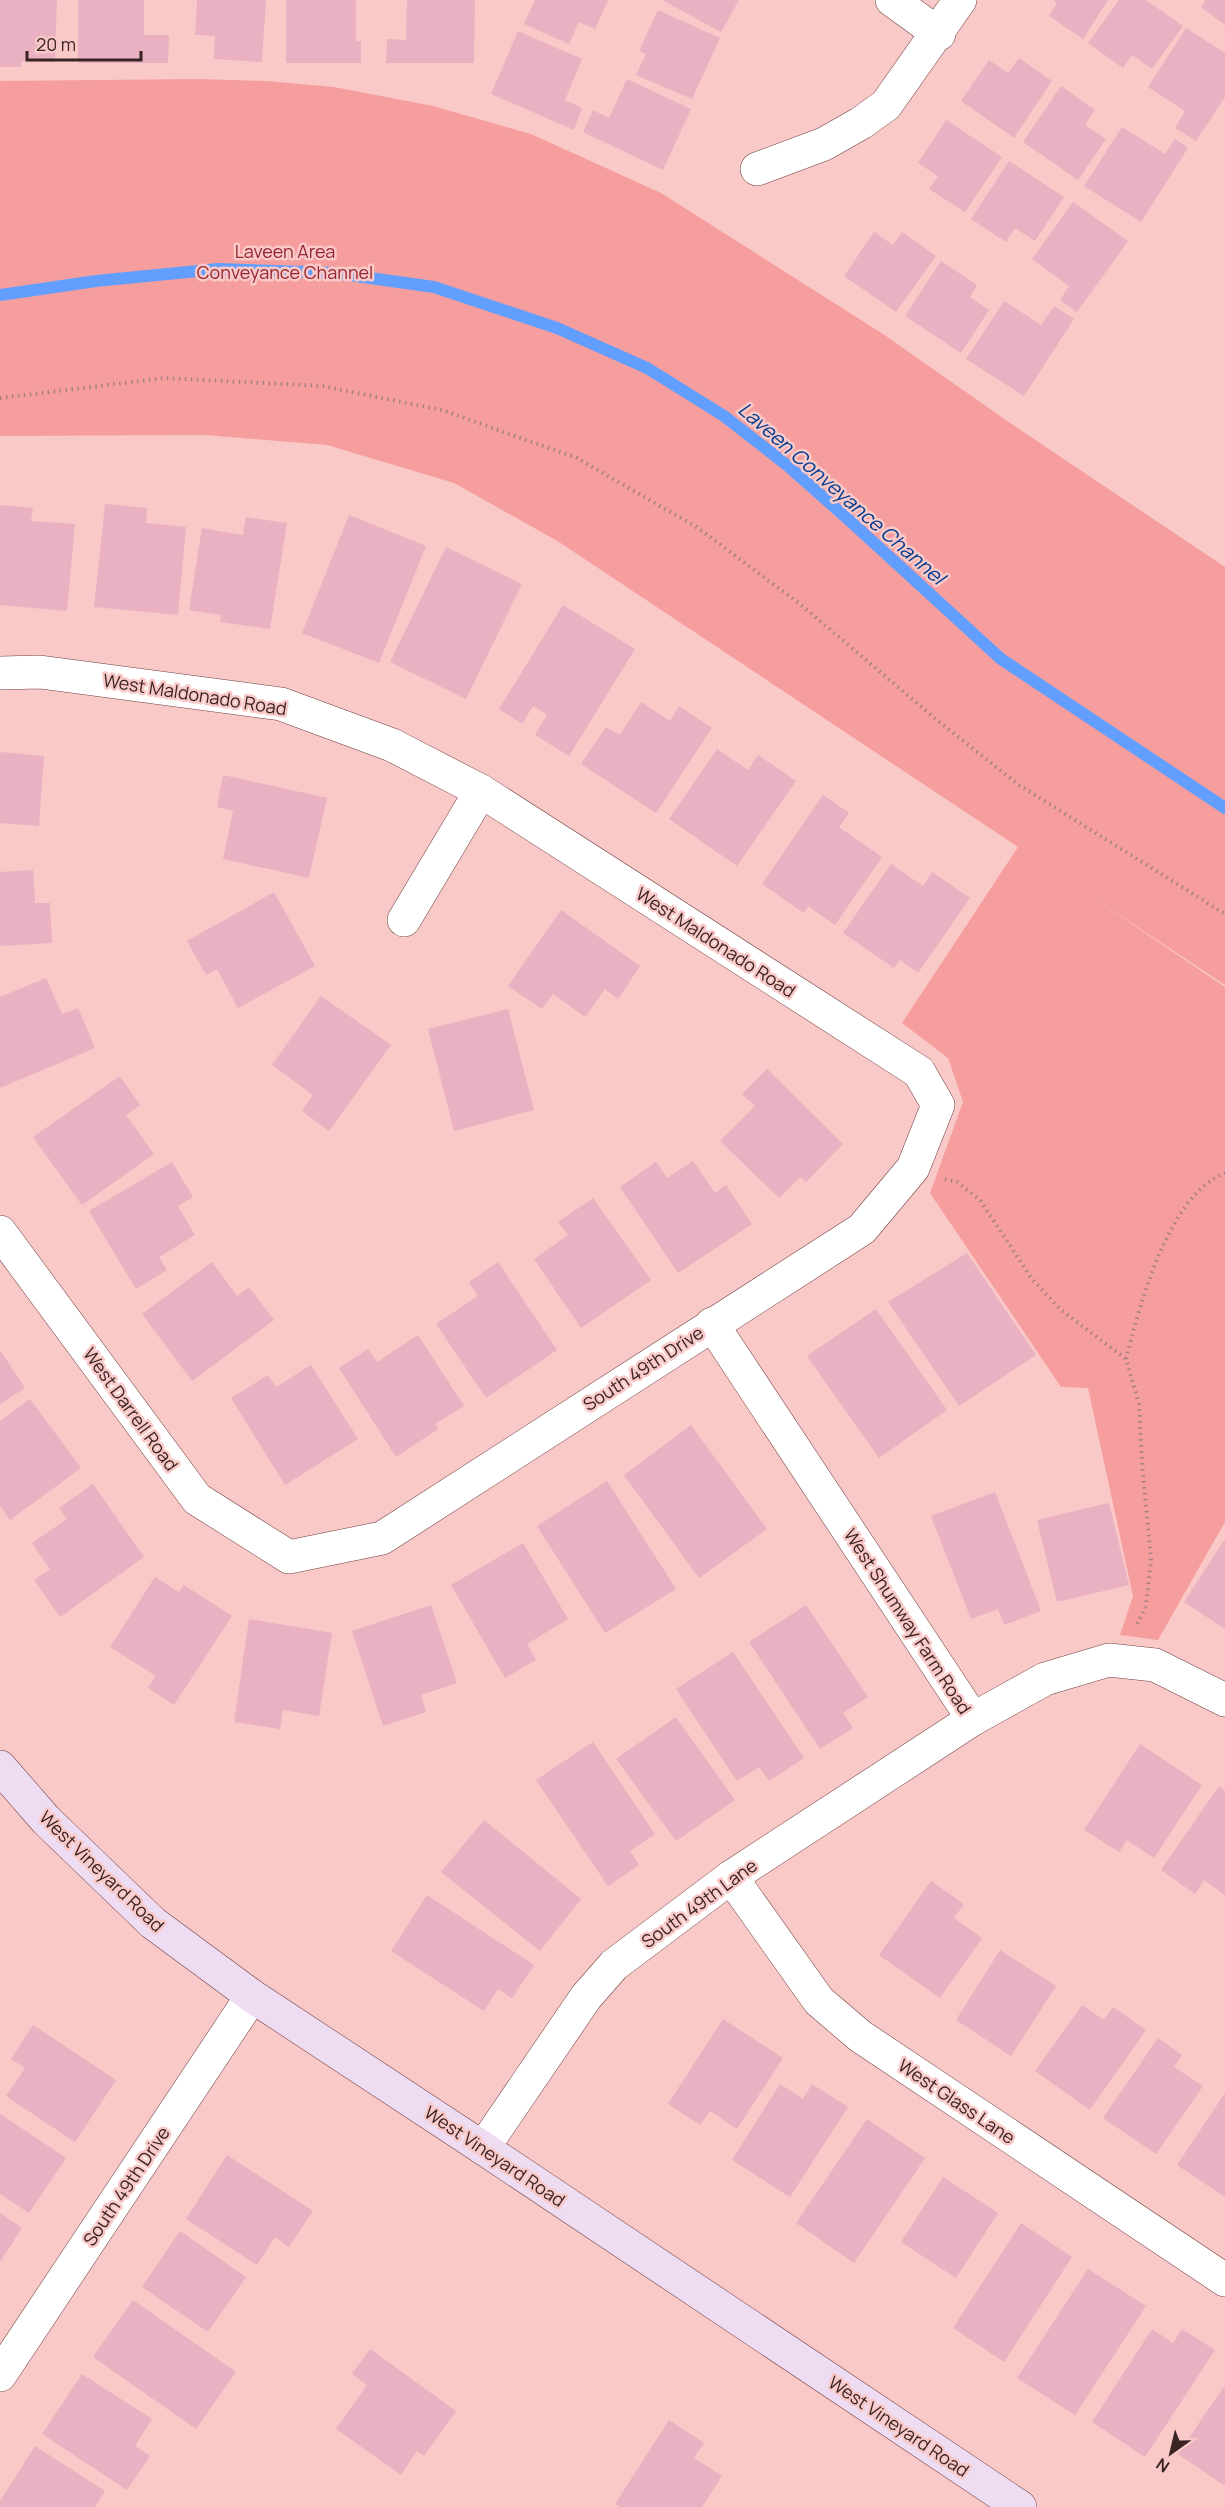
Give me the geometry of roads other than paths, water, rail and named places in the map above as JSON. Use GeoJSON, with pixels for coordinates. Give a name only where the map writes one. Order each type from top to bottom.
{"type":"FeatureCollection","features":[{"type":"Feature","properties":{"kind":"street"},"geometry":{"type":"LineString","coordinates":[[892,0],[939,34]]}},
{"type":"Feature","properties":{"kind":"street"},"geometry":{"type":"LineString","coordinates":[[757,169],[824,144],[861,123],[886,105],[939,34],[960,0]]}},
{"type":"Feature","properties":{"kind":"street","name":"West Maldonado Road"},"geometry":{"type":"LineString","coordinates":[[0,673],[40,672],[281,704],[392,745],[481,791],[919,1072],[938,1106]]}},
{"type":"Feature","properties":{"kind":"street"},"geometry":{"type":"LineString","coordinates":[[404,920],[481,791]]}},
{"type":"Feature","properties":{"kind":"street","name":"South 49th Drive"},"geometry":{"type":"LineString","coordinates":[[289,1557],[382,1538],[862,1229],[914,1168],[938,1106]]}},
{"type":"Feature","properties":{"kind":"street","name":"West Darrell Road"},"geometry":{"type":"LineString","coordinates":[[0,1232],[197,1499],[289,1557]]}},
{"type":"Feature","properties":{"kind":"street","name":"West Shumway Farm Road"},"geometry":{"type":"LineString","coordinates":[[712,1324],[973,1719],[1045,1679],[1109,1660],[1155,1665],[1225,1700]]}},
{"type":"Feature","properties":{"kind":"street","name":"South 49th Lane"},"geometry":{"type":"LineString","coordinates":[[483,2148],[586,1997],[614,1965],[731,1877],[973,1719]]}},
{"type":"Feature","properties":{"kind":"street","name":"West Vineyard Road"},"geometry":{"type":"LineString","coordinates":[[0,1767],[46,1820],[153,1923],[252,1996],[1020,2507]]}},
{"type":"Feature","properties":{"kind":"street","name":"West Glass Lane"},"geometry":{"type":"LineString","coordinates":[[731,1877],[819,2001],[860,2036],[1225,2280]]}},
{"type":"Feature","properties":{"kind":"street","name":"South 49th Drive"},"geometry":{"type":"LineString","coordinates":[[0,2375],[252,1996]]}},
{"type":"Feature","properties":{"kind":"waterway","name":"Laveen Conveyance Channel"},"geometry":{"type":"LineString","coordinates":[[0,295],[96,281],[218,269],[334,273],[434,287],[557,328],[647,368],[724,416],[788,466],[1001,659],[1225,808]]}},
{"type":"Feature","properties":{"kind":"park label","name":"Laveen Area Conveyance Channel"},"geometry":{"type":"Point","coordinates":[285,261]}}]}
